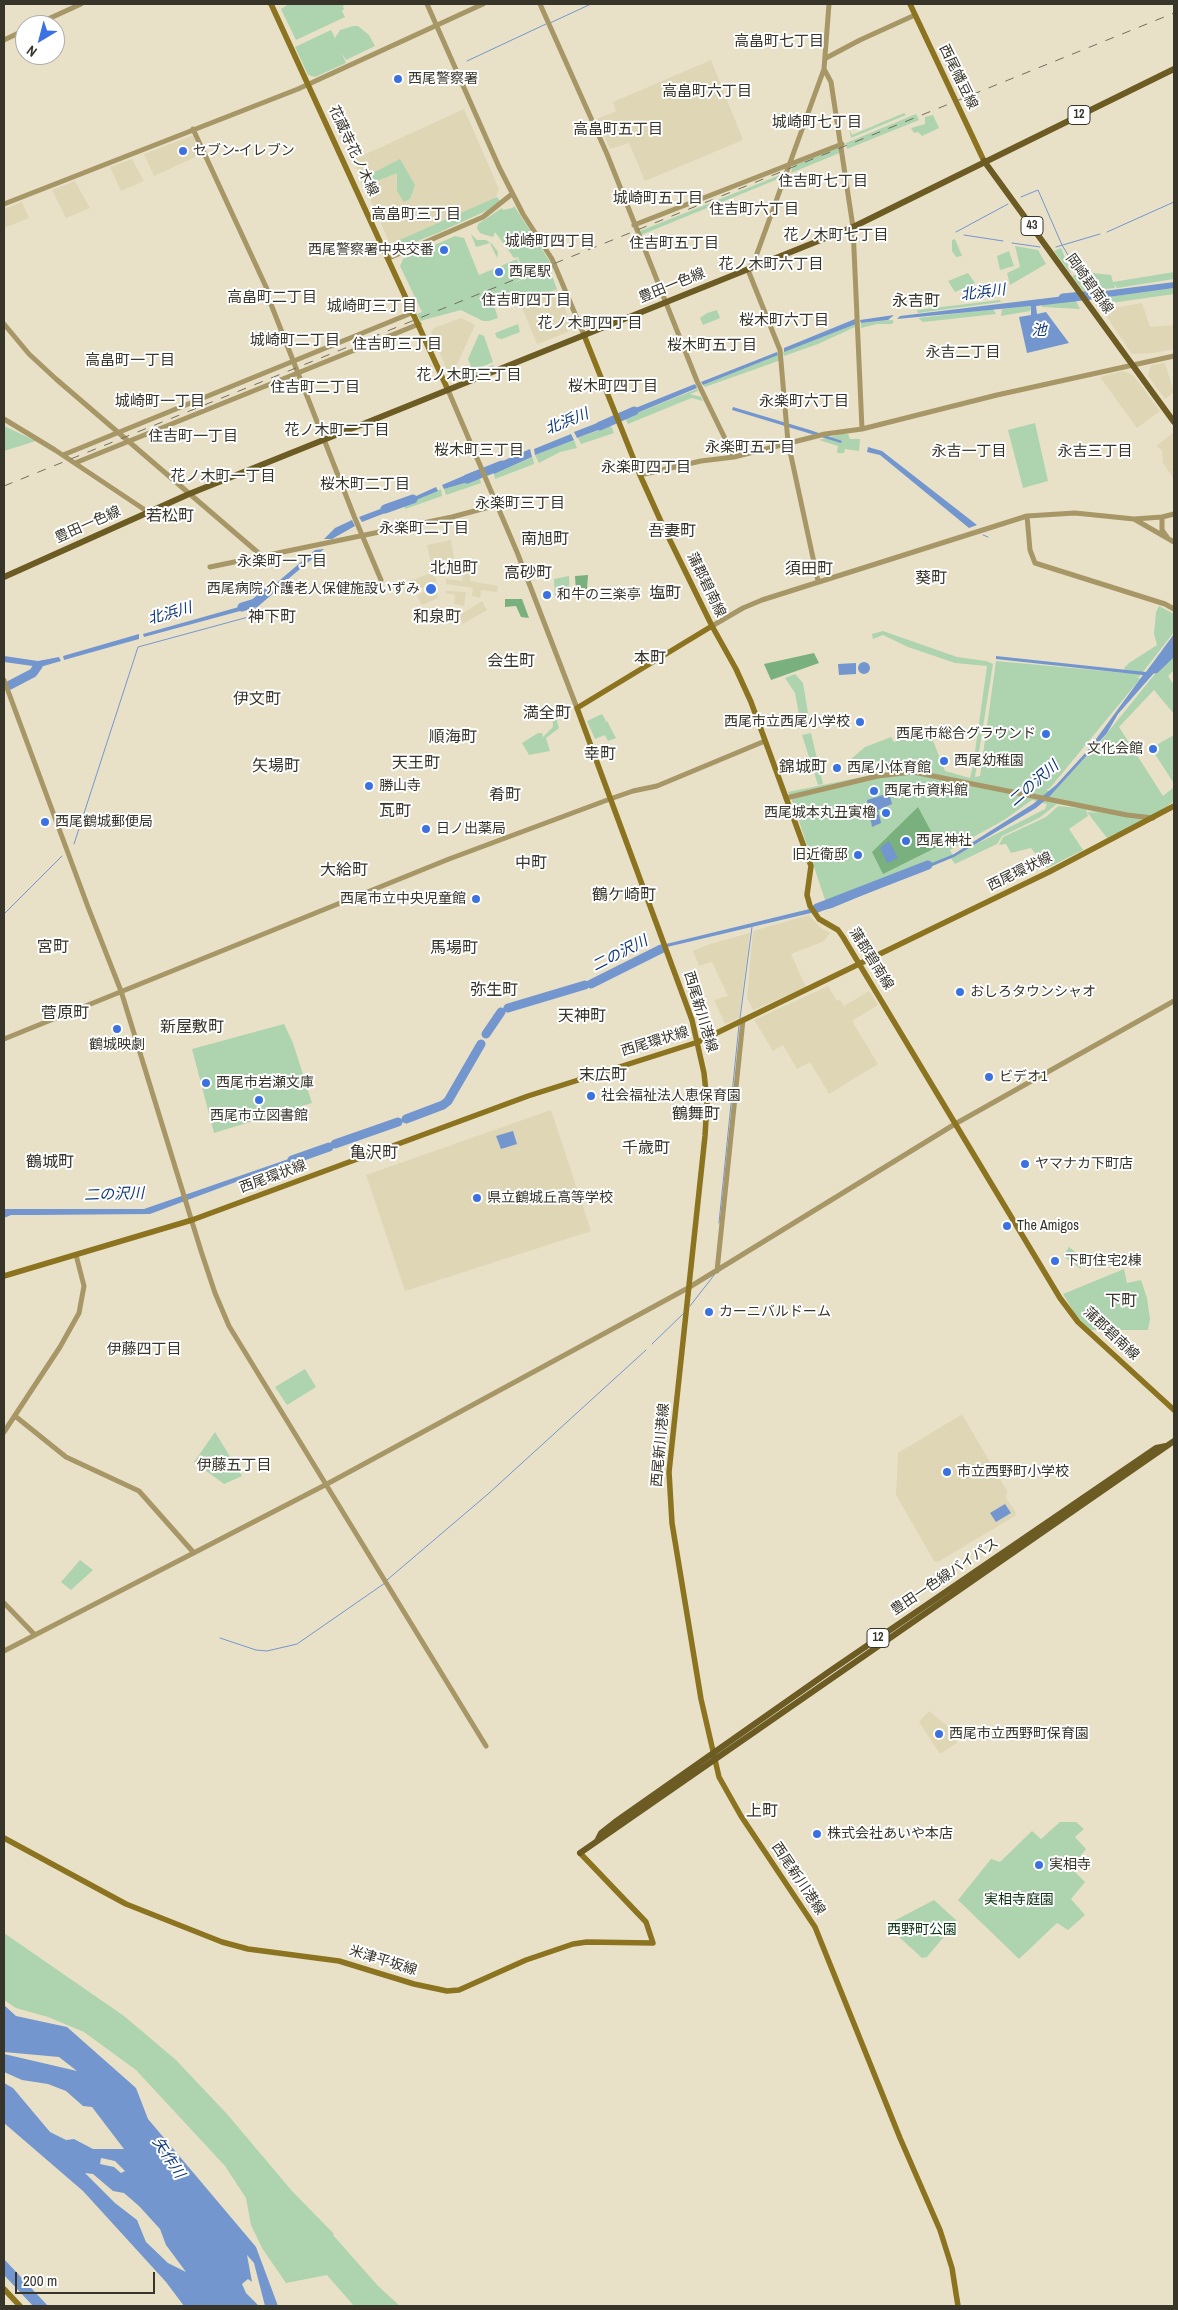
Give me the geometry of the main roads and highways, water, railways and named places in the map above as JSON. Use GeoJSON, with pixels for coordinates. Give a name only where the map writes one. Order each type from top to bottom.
{"type":"FeatureCollection","features":[{"type":"Feature","properties":{"kind":"main road","name":"花蔵寺花ノ木線"},"geometry":{"type":"LineString","coordinates":[[271,4],[420,324],[448,390]]}},
{"type":"Feature","properties":{"kind":"main road","name":"西尾幡豆線"},"geometry":{"type":"LineString","coordinates":[[910,4],[984,161]]}},
{"type":"Feature","properties":{"kind":"main road","name":"豊田一色線"},"geometry":{"type":"LineString","coordinates":[[4,577],[189,494],[854,227],[984,161],[1174,69]]}},
{"type":"Feature","properties":{"kind":"main road","name":"岡崎碧南線"},"geometry":{"type":"LineString","coordinates":[[984,161],[1174,422]]}},
{"type":"Feature","properties":{"kind":"main road","name":"蒲郡碧南線"},"geometry":{"type":"LineString","coordinates":[[584,335],[640,475],[712,626],[736,669],[765,741],[811,866],[807,895],[810,906],[819,919],[838,930],[1057,1293],[1078,1322],[1174,1410]]}},
{"type":"Feature","properties":{"kind":"main road","name":"西尾新川港線"},"geometry":{"type":"LineString","coordinates":[[712,626],[682,646],[577,708],[698,1042],[704,1073],[707,1102],[669,1472],[672,1523],[701,1699],[713,1758],[722,1783],[741,1816],[815,1927],[900,2138],[940,2230],[952,2268],[958,2306]]}},
{"type":"Feature","properties":{"kind":"main road","name":"西尾環状線"},"geometry":{"type":"LineString","coordinates":[[4,1276],[192,1220],[528,1096],[698,1042],[860,965],[1154,818],[1174,806]]}},
{"type":"Feature","properties":{"kind":"main road","name":"豊田一色線バイパス"},"geometry":{"type":"LineString","coordinates":[[580,1853],[713,1758],[1174,1441]]}},
{"type":"Feature","properties":{"kind":"main road","name":"米津平坂線"},"geometry":{"type":"LineString","coordinates":[[4,1838],[126,1904],[222,1942],[248,1949],[330,1959],[414,1984],[447,1991],[460,1990],[526,1960],[573,1944],[587,1942],[653,1943],[646,1922],[580,1853]]}},
{"type":"Feature","properties":{"kind":"main road"},"geometry":{"type":"LineString","coordinates":[[4,2289],[20,2306]]}},
{"type":"Feature","properties":{"kind":"water"},"geometry":{"type":"Polygon","coordinates":[[[1174,282],[1174,288],[1094,299],[1089,293],[1174,282]]]}},
{"type":"Feature","properties":{"kind":"water","name":"池"},"geometry":{"type":"Polygon","coordinates":[[[1073,295],[1078,301],[1036,306],[1037,314],[1046,312],[1069,343],[1027,353],[1019,317],[1031,315],[1031,306],[897,319],[900,316],[1073,295]]]}},
{"type":"Feature","properties":{"kind":"water"},"geometry":{"type":"Polygon","coordinates":[[[894,315],[888,320],[861,323],[860,320],[894,315]]]}},
{"type":"Feature","properties":{"kind":"water"},"geometry":{"type":"Polygon","coordinates":[[[855,319],[856,324],[784,352],[784,348],[855,319]]]}},
{"type":"Feature","properties":{"kind":"water"},"geometry":{"type":"Polygon","coordinates":[[[777,352],[778,355],[703,385],[701,382],[777,352]]]}},
{"type":"Feature","properties":{"kind":"water","name":"北浜川"},"geometry":{"type":"Polygon","coordinates":[[[695,384],[697,388],[625,418],[623,413],[695,384]]]}},
{"type":"Feature","properties":{"kind":"water"},"geometry":{"type":"Polygon","coordinates":[[[733,407],[842,441],[841,443],[732,410],[733,407]]]}},
{"type":"Feature","properties":{"kind":"water","name":"北浜川"},"geometry":{"type":"Polygon","coordinates":[[[610,418],[612,425],[577,438],[574,432],[610,418]]]}},
{"type":"Feature","properties":{"kind":"water","name":"北浜川"},"geometry":{"type":"Polygon","coordinates":[[[571,434],[574,440],[535,455],[534,449],[571,434]]]}},
{"type":"Feature","properties":{"kind":"water"},"geometry":{"type":"Polygon","coordinates":[[[868,447],[882,451],[977,525],[969,528],[880,455],[867,452],[868,447]]]}},
{"type":"Feature","properties":{"kind":"water","name":"北浜川"},"geometry":{"type":"Polygon","coordinates":[[[530,449],[532,457],[494,474],[489,467],[530,449]]]}},
{"type":"Feature","properties":{"kind":"water"},"geometry":{"type":"Polygon","coordinates":[[[475,471],[479,479],[444,489],[442,485],[475,471]]]}},
{"type":"Feature","properties":{"kind":"water"},"geometry":{"type":"Polygon","coordinates":[[[436,487],[438,491],[404,505],[403,502],[436,487]]]}},
{"type":"Feature","properties":{"kind":"water"},"geometry":{"type":"Polygon","coordinates":[[[396,503],[398,508],[362,522],[359,517],[396,503]]]}},
{"type":"Feature","properties":{"kind":"water"},"geometry":{"type":"Polygon","coordinates":[[[352,520],[355,526],[332,539],[324,539],[335,528],[352,520]]]}},
{"type":"Feature","properties":{"kind":"water"},"geometry":{"type":"Polygon","coordinates":[[[324,549],[263,600],[259,598],[315,550],[324,549]]]}},
{"type":"Feature","properties":{"kind":"water","name":"北浜川"},"geometry":{"type":"Polygon","coordinates":[[[253,603],[255,607],[144,637],[143,634],[253,603]]]}},
{"type":"Feature","properties":{"kind":"water","name":"北浜川"},"geometry":{"type":"Polygon","coordinates":[[[139,634],[139,639],[64,660],[63,656],[139,634]]]}},
{"type":"Feature","properties":{"kind":"water"},"geometry":{"type":"Polygon","coordinates":[[[1174,634],[1174,652],[1163,662],[1166,656],[1154,673],[1118,714],[1107,733],[1049,797],[1036,808],[954,857],[832,908],[667,947],[666,944],[830,904],[954,854],[1033,804],[1056,785],[1088,750],[1143,675],[996,659],[996,656],[1146,672],[1174,634]]]}},
{"type":"Feature","properties":{"kind":"water"},"geometry":{"type":"Polygon","coordinates":[[[4,656],[38,661],[59,657],[61,661],[40,667],[4,662],[4,656]]]}},
{"type":"Feature","properties":{"kind":"water"},"geometry":{"type":"Polygon","coordinates":[[[864,662],[870,668],[864,674],[858,668],[864,662]]]}},
{"type":"Feature","properties":{"kind":"water"},"geometry":{"type":"Polygon","coordinates":[[[856,663],[856,674],[839,675],[838,664],[856,663]]]}},
{"type":"Feature","properties":{"kind":"water"},"geometry":{"type":"Polygon","coordinates":[[[889,793],[892,804],[878,810],[881,823],[872,827],[867,800],[889,793]]]}},
{"type":"Feature","properties":{"kind":"water"},"geometry":{"type":"Polygon","coordinates":[[[889,841],[898,858],[887,863],[880,848],[889,841]]]}},
{"type":"Feature","properties":{"kind":"water"},"geometry":{"type":"Polygon","coordinates":[[[513,1131],[517,1144],[501,1149],[496,1136],[513,1131]]]}},
{"type":"Feature","properties":{"kind":"water","name":"二の沢川"},"geometry":{"type":"Polygon","coordinates":[[[303,1154],[303,1157],[150,1214],[11,1215],[4,1218],[4,1209],[144,1209],[303,1154]]]}},
{"type":"Feature","properties":{"kind":"water"},"geometry":{"type":"Polygon","coordinates":[[[1005,1504],[1011,1513],[996,1522],[990,1513],[1005,1504]]]}},
{"type":"Feature","properties":{"kind":"water","name":"矢作川"},"geometry":{"type":"Polygon","coordinates":[[[4,2005],[16,2016],[67,2027],[136,2088],[148,2119],[256,2247],[278,2306],[265,2306],[254,2263],[247,2255],[252,2282],[248,2279],[242,2284],[246,2293],[259,2306],[184,2306],[166,2282],[83,2191],[4,2123],[4,2083],[13,2088],[50,2132],[66,2140],[74,2139],[93,2149],[124,2149],[92,2107],[83,2106],[66,2091],[48,2084],[22,2080],[4,2072],[4,2054],[77,2071],[59,2057],[4,2052],[4,2005]],[[101,2158],[100,2164],[114,2167],[121,2173],[125,2171],[115,2161],[101,2158]],[[85,2173],[115,2203],[137,2220],[146,2242],[168,2263],[186,2272],[166,2245],[160,2229],[139,2206],[124,2193],[113,2191],[93,2174],[85,2173]]]}},
{"type":"Feature","properties":{"kind":"water"},"geometry":{"type":"Polygon","coordinates":[[[4,2259],[48,2306],[33,2306],[4,2275],[4,2259]]]}},
{"type":"Feature","properties":{"kind":"waterway"},"geometry":{"type":"LineString","coordinates":[[550,23],[591,4]]}},
{"type":"Feature","properties":{"kind":"waterway"},"geometry":{"type":"LineString","coordinates":[[467,61],[546,24]]}},
{"type":"Feature","properties":{"kind":"waterway"},"geometry":{"type":"LineString","coordinates":[[1021,197],[1038,190],[1062,245],[1091,293]]}},
{"type":"Feature","properties":{"kind":"waterway"},"geometry":{"type":"LineString","coordinates":[[1107,232],[1174,202]]}},
{"type":"Feature","properties":{"kind":"waterway"},"geometry":{"type":"LineString","coordinates":[[956,232],[1008,204]]}},
{"type":"Feature","properties":{"kind":"waterway"},"geometry":{"type":"LineString","coordinates":[[1056,247],[1100,234]]}},
{"type":"Feature","properties":{"kind":"waterway"},"geometry":{"type":"LineString","coordinates":[[964,235],[1003,241]]}},
{"type":"Feature","properties":{"kind":"waterway"},"geometry":{"type":"LineString","coordinates":[[1012,243],[1040,247]]}},
{"type":"Feature","properties":{"kind":"waterway","name":"北浜川"},"geometry":{"type":"LineString","coordinates":[[1063,298],[1102,294]]}},
{"type":"Feature","properties":{"kind":"waterway","name":"北浜川"},"geometry":{"type":"LineString","coordinates":[[600,426],[634,411]]}},
{"type":"Feature","properties":{"kind":"waterway","name":"北浜川"},"geometry":{"type":"LineString","coordinates":[[467,479],[502,465]]}},
{"type":"Feature","properties":{"kind":"waterway","name":"北浜川"},"geometry":{"type":"LineString","coordinates":[[385,509],[413,499]]}},
{"type":"Feature","properties":{"kind":"waterway"},"geometry":{"type":"LineString","coordinates":[[983,535],[988,537]]}},
{"type":"Feature","properties":{"kind":"waterway","name":"北浜川"},"geometry":{"type":"LineString","coordinates":[[242,607],[255,603],[269,591]]}},
{"type":"Feature","properties":{"kind":"waterway"},"geometry":{"type":"LineString","coordinates":[[74,844],[138,647],[252,616],[261,599]]}},
{"type":"Feature","properties":{"kind":"waterway","name":"二の沢川"},"geometry":{"type":"LineString","coordinates":[[1155,669],[1174,651]]}},
{"type":"Feature","properties":{"kind":"waterway"},"geometry":{"type":"LineString","coordinates":[[10,685],[33,673],[38,666]]}},
{"type":"Feature","properties":{"kind":"waterway"},"geometry":{"type":"LineString","coordinates":[[4,914],[62,856]]}},
{"type":"Feature","properties":{"kind":"waterway","name":"二の沢川"},"geometry":{"type":"LineString","coordinates":[[817,908],[928,865]]}},
{"type":"Feature","properties":{"kind":"waterway"},"geometry":{"type":"LineString","coordinates":[[740,1018],[752,927]]}},
{"type":"Feature","properties":{"kind":"waterway","name":"二の沢川"},"geometry":{"type":"LineString","coordinates":[[591,984],[661,949]]}},
{"type":"Feature","properties":{"kind":"waterway","name":"二の沢川"},"geometry":{"type":"LineString","coordinates":[[508,1008],[585,985]]}},
{"type":"Feature","properties":{"kind":"waterway","name":"二の沢川"},"geometry":{"type":"LineString","coordinates":[[486,1034],[501,1012]]}},
{"type":"Feature","properties":{"kind":"waterway"},"geometry":{"type":"LineString","coordinates":[[719,1223],[739,1025]]}},
{"type":"Feature","properties":{"kind":"waterway","name":"二の沢川"},"geometry":{"type":"LineString","coordinates":[[406,1119],[443,1105],[448,1101],[481,1044]]}},
{"type":"Feature","properties":{"kind":"waterway","name":"二の沢川"},"geometry":{"type":"LineString","coordinates":[[335,1144],[398,1122]]}},
{"type":"Feature","properties":{"kind":"waterway","name":"二の沢川"},"geometry":{"type":"LineString","coordinates":[[292,1160],[329,1147]]}},
{"type":"Feature","properties":{"kind":"waterway"},"geometry":{"type":"LineString","coordinates":[[690,1306],[715,1274]]}},
{"type":"Feature","properties":{"kind":"waterway"},"geometry":{"type":"LineString","coordinates":[[652,1344],[684,1313]]}},
{"type":"Feature","properties":{"kind":"waterway"},"geometry":{"type":"LineString","coordinates":[[387,1580],[488,1494],[646,1350]]}},
{"type":"Feature","properties":{"kind":"waterway"},"geometry":{"type":"LineString","coordinates":[[220,1638],[256,1650],[267,1651],[297,1644],[385,1583]]}},
{"type":"Feature","properties":{"kind":"railway"},"geometry":{"type":"LineString","coordinates":[[4,486],[1174,13]]}},
{"type":"Feature","properties":{"kind":"place","name":"西尾警察署"},"geometry":{"type":"Point","coordinates":[398,79]}},
{"type":"Feature","properties":{"kind":"place","name":"セブン-イレブン"},"geometry":{"type":"Point","coordinates":[183,151]}},
{"type":"Feature","properties":{"kind":"place","name":"西尾警察署中央交番"},"geometry":{"type":"Point","coordinates":[444,250]}},
{"type":"Feature","properties":{"kind":"place","name":"西尾駅"},"geometry":{"type":"Point","coordinates":[499,272]}},
{"type":"Feature","properties":{"kind":"place","name":"西尾病院 介護老人保健施設いずみ"},"geometry":{"type":"Point","coordinates":[431,589]}},
{"type":"Feature","properties":{"kind":"place","name":"和牛の三楽亭"},"geometry":{"type":"Point","coordinates":[547,595]}},
{"type":"Feature","properties":{"kind":"place","name":"西尾市立西尾小学校"},"geometry":{"type":"Point","coordinates":[860,722]}},
{"type":"Feature","properties":{"kind":"place","name":"西尾市総合グラウンド"},"geometry":{"type":"Point","coordinates":[1046,734]}},
{"type":"Feature","properties":{"kind":"place","name":"文化会館"},"geometry":{"type":"Point","coordinates":[1153,749]}},
{"type":"Feature","properties":{"kind":"place","name":"西尾幼稚園"},"geometry":{"type":"Point","coordinates":[944,761]}},
{"type":"Feature","properties":{"kind":"place","name":"西尾小体育館"},"geometry":{"type":"Point","coordinates":[837,768]}},
{"type":"Feature","properties":{"kind":"place","name":"勝山寺"},"geometry":{"type":"Point","coordinates":[369,786]}},
{"type":"Feature","properties":{"kind":"place","name":"西尾市資料館"},"geometry":{"type":"Point","coordinates":[874,791]}},
{"type":"Feature","properties":{"kind":"place","name":"西尾城本丸丑寅櫓"},"geometry":{"type":"Point","coordinates":[886,813]}},
{"type":"Feature","properties":{"kind":"place","name":"西尾鶴城郵便局"},"geometry":{"type":"Point","coordinates":[45,822]}},
{"type":"Feature","properties":{"kind":"place","name":"日ノ出薬局"},"geometry":{"type":"Point","coordinates":[426,829]}},
{"type":"Feature","properties":{"kind":"place","name":"西尾神社"},"geometry":{"type":"Point","coordinates":[906,841]}},
{"type":"Feature","properties":{"kind":"place","name":"旧近衛邸"},"geometry":{"type":"Point","coordinates":[858,855]}},
{"type":"Feature","properties":{"kind":"place","name":"西尾市立中央児童館"},"geometry":{"type":"Point","coordinates":[476,899]}},
{"type":"Feature","properties":{"kind":"place","name":"おしろタウンシャオ"},"geometry":{"type":"Point","coordinates":[960,992]}},
{"type":"Feature","properties":{"kind":"place","name":"鶴城映劇"},"geometry":{"type":"Point","coordinates":[117,1029]}},
{"type":"Feature","properties":{"kind":"place","name":"ビデオ1"},"geometry":{"type":"Point","coordinates":[989,1077]}},
{"type":"Feature","properties":{"kind":"place","name":"西尾市岩瀬文庫"},"geometry":{"type":"Point","coordinates":[206,1083]}},
{"type":"Feature","properties":{"kind":"place","name":"社会福祉法人恵保育園"},"geometry":{"type":"Point","coordinates":[591,1096]}},
{"type":"Feature","properties":{"kind":"place","name":"西尾市立図書館"},"geometry":{"type":"Point","coordinates":[259,1100]}},
{"type":"Feature","properties":{"kind":"place","name":"ヤマナカ下町店"},"geometry":{"type":"Point","coordinates":[1025,1164]}},
{"type":"Feature","properties":{"kind":"place","name":"県立鶴城丘高等学校"},"geometry":{"type":"Point","coordinates":[477,1198]}},
{"type":"Feature","properties":{"kind":"place","name":"The Amigos"},"geometry":{"type":"Point","coordinates":[1007,1226]}},
{"type":"Feature","properties":{"kind":"place","name":"下町住宅2棟"},"geometry":{"type":"Point","coordinates":[1055,1261]}},
{"type":"Feature","properties":{"kind":"place","name":"カーニバルドーム"},"geometry":{"type":"Point","coordinates":[709,1312]}},
{"type":"Feature","properties":{"kind":"place","name":"市立西野町小学校"},"geometry":{"type":"Point","coordinates":[947,1472]}},
{"type":"Feature","properties":{"kind":"place","name":"西尾市立西野町保育園"},"geometry":{"type":"Point","coordinates":[939,1734]}},
{"type":"Feature","properties":{"kind":"place","name":"株式会社あいや本店"},"geometry":{"type":"Point","coordinates":[817,1834]}},
{"type":"Feature","properties":{"kind":"place","name":"実相寺"},"geometry":{"type":"Point","coordinates":[1039,1865]}},
{"type":"Feature","properties":{"kind":"district","name":"高畠町七丁目"},"geometry":{"type":"Point","coordinates":[779,42]}},
{"type":"Feature","properties":{"kind":"district","name":"高畠町六丁目"},"geometry":{"type":"Point","coordinates":[707,92]}},
{"type":"Feature","properties":{"kind":"district","name":"城崎町七丁目"},"geometry":{"type":"Point","coordinates":[817,123]}},
{"type":"Feature","properties":{"kind":"district","name":"高畠町五丁目"},"geometry":{"type":"Point","coordinates":[618,130]}},
{"type":"Feature","properties":{"kind":"district","name":"住吉町七丁目"},"geometry":{"type":"Point","coordinates":[823,182]}},
{"type":"Feature","properties":{"kind":"district","name":"城崎町五丁目"},"geometry":{"type":"Point","coordinates":[658,199]}},
{"type":"Feature","properties":{"kind":"district","name":"住吉町六丁目"},"geometry":{"type":"Point","coordinates":[754,210]}},
{"type":"Feature","properties":{"kind":"district","name":"高畠町三丁目"},"geometry":{"type":"Point","coordinates":[416,215]}},
{"type":"Feature","properties":{"kind":"district","name":"花ノ木町七丁目"},"geometry":{"type":"Point","coordinates":[836,236]}},
{"type":"Feature","properties":{"kind":"district","name":"城崎町四丁目"},"geometry":{"type":"Point","coordinates":[550,242]}},
{"type":"Feature","properties":{"kind":"district","name":"住吉町五丁目"},"geometry":{"type":"Point","coordinates":[674,244]}},
{"type":"Feature","properties":{"kind":"district","name":"花ノ木町六丁目"},"geometry":{"type":"Point","coordinates":[771,265]}},
{"type":"Feature","properties":{"kind":"district","name":"高畠町二丁目"},"geometry":{"type":"Point","coordinates":[272,298]}},
{"type":"Feature","properties":{"kind":"district","name":"住吉町四丁目"},"geometry":{"type":"Point","coordinates":[526,301]}},
{"type":"Feature","properties":{"kind":"district","name":"永吉町"},"geometry":{"type":"Point","coordinates":[916,302]}},
{"type":"Feature","properties":{"kind":"district","name":"城崎町三丁目"},"geometry":{"type":"Point","coordinates":[372,307]}},
{"type":"Feature","properties":{"kind":"district","name":"桜木町六丁目"},"geometry":{"type":"Point","coordinates":[784,321]}},
{"type":"Feature","properties":{"kind":"district","name":"花ノ木町四丁目"},"geometry":{"type":"Point","coordinates":[590,324]}},
{"type":"Feature","properties":{"kind":"district","name":"城崎町二丁目"},"geometry":{"type":"Point","coordinates":[295,341]}},
{"type":"Feature","properties":{"kind":"district","name":"住吉町三丁目"},"geometry":{"type":"Point","coordinates":[397,345]}},
{"type":"Feature","properties":{"kind":"district","name":"桜木町五丁目"},"geometry":{"type":"Point","coordinates":[712,346]}},
{"type":"Feature","properties":{"kind":"district","name":"永吉二丁目"},"geometry":{"type":"Point","coordinates":[963,353]}},
{"type":"Feature","properties":{"kind":"district","name":"高畠町一丁目"},"geometry":{"type":"Point","coordinates":[130,361]}},
{"type":"Feature","properties":{"kind":"district","name":"花ノ木町三丁目"},"geometry":{"type":"Point","coordinates":[469,376]}},
{"type":"Feature","properties":{"kind":"district","name":"桜木町四丁目"},"geometry":{"type":"Point","coordinates":[613,387]}},
{"type":"Feature","properties":{"kind":"district","name":"住吉町二丁目"},"geometry":{"type":"Point","coordinates":[315,388]}},
{"type":"Feature","properties":{"kind":"district","name":"城崎町一丁目"},"geometry":{"type":"Point","coordinates":[160,402]}},
{"type":"Feature","properties":{"kind":"district","name":"永楽町六丁目"},"geometry":{"type":"Point","coordinates":[804,402]}},
{"type":"Feature","properties":{"kind":"district","name":"花ノ木町二丁目"},"geometry":{"type":"Point","coordinates":[337,431]}},
{"type":"Feature","properties":{"kind":"district","name":"住吉町一丁目"},"geometry":{"type":"Point","coordinates":[193,437]}},
{"type":"Feature","properties":{"kind":"district","name":"永楽町五丁目"},"geometry":{"type":"Point","coordinates":[750,448]}},
{"type":"Feature","properties":{"kind":"district","name":"桜木町三丁目"},"geometry":{"type":"Point","coordinates":[479,451]}},
{"type":"Feature","properties":{"kind":"district","name":"永吉一丁目"},"geometry":{"type":"Point","coordinates":[969,452]}},
{"type":"Feature","properties":{"kind":"district","name":"永吉三丁目"},"geometry":{"type":"Point","coordinates":[1095,452]}},
{"type":"Feature","properties":{"kind":"district","name":"永楽町四丁目"},"geometry":{"type":"Point","coordinates":[646,468]}},
{"type":"Feature","properties":{"kind":"district","name":"花ノ木町一丁目"},"geometry":{"type":"Point","coordinates":[223,477]}},
{"type":"Feature","properties":{"kind":"district","name":"桜木町二丁目"},"geometry":{"type":"Point","coordinates":[365,485]}},
{"type":"Feature","properties":{"kind":"district","name":"永楽町三丁目"},"geometry":{"type":"Point","coordinates":[520,504]}},
{"type":"Feature","properties":{"kind":"district","name":"若松町"},"geometry":{"type":"Point","coordinates":[170,517]}},
{"type":"Feature","properties":{"kind":"district","name":"永楽町二丁目"},"geometry":{"type":"Point","coordinates":[424,529]}},
{"type":"Feature","properties":{"kind":"district","name":"吾妻町"},"geometry":{"type":"Point","coordinates":[672,532]}},
{"type":"Feature","properties":{"kind":"district","name":"南旭町"},"geometry":{"type":"Point","coordinates":[545,540]}},
{"type":"Feature","properties":{"kind":"district","name":"永楽町一丁目"},"geometry":{"type":"Point","coordinates":[282,562]}},
{"type":"Feature","properties":{"kind":"district","name":"北旭町"},"geometry":{"type":"Point","coordinates":[454,569]}},
{"type":"Feature","properties":{"kind":"district","name":"須田町"},"geometry":{"type":"Point","coordinates":[809,570]}},
{"type":"Feature","properties":{"kind":"district","name":"高砂町"},"geometry":{"type":"Point","coordinates":[528,574]}},
{"type":"Feature","properties":{"kind":"district","name":"葵町"},"geometry":{"type":"Point","coordinates":[931,579]}},
{"type":"Feature","properties":{"kind":"district","name":"塩町"},"geometry":{"type":"Point","coordinates":[665,594]}},
{"type":"Feature","properties":{"kind":"district","name":"神下町"},"geometry":{"type":"Point","coordinates":[272,618]}},
{"type":"Feature","properties":{"kind":"district","name":"和泉町"},"geometry":{"type":"Point","coordinates":[437,618]}},
{"type":"Feature","properties":{"kind":"district","name":"本町"},"geometry":{"type":"Point","coordinates":[650,659]}},
{"type":"Feature","properties":{"kind":"district","name":"会生町"},"geometry":{"type":"Point","coordinates":[511,662]}},
{"type":"Feature","properties":{"kind":"district","name":"伊文町"},"geometry":{"type":"Point","coordinates":[257,700]}},
{"type":"Feature","properties":{"kind":"district","name":"満全町"},"geometry":{"type":"Point","coordinates":[547,714]}},
{"type":"Feature","properties":{"kind":"district","name":"順海町"},"geometry":{"type":"Point","coordinates":[453,738]}},
{"type":"Feature","properties":{"kind":"district","name":"幸町"},"geometry":{"type":"Point","coordinates":[600,755]}},
{"type":"Feature","properties":{"kind":"district","name":"天王町"},"geometry":{"type":"Point","coordinates":[416,764]}},
{"type":"Feature","properties":{"kind":"district","name":"矢場町"},"geometry":{"type":"Point","coordinates":[276,767]}},
{"type":"Feature","properties":{"kind":"district","name":"錦城町"},"geometry":{"type":"Point","coordinates":[803,768]}},
{"type":"Feature","properties":{"kind":"district","name":"肴町"},"geometry":{"type":"Point","coordinates":[505,796]}},
{"type":"Feature","properties":{"kind":"district","name":"瓦町"},"geometry":{"type":"Point","coordinates":[395,812]}},
{"type":"Feature","properties":{"kind":"district","name":"中町"},"geometry":{"type":"Point","coordinates":[531,864]}},
{"type":"Feature","properties":{"kind":"district","name":"大給町"},"geometry":{"type":"Point","coordinates":[344,871]}},
{"type":"Feature","properties":{"kind":"district","name":"鶴ケ崎町"},"geometry":{"type":"Point","coordinates":[624,896]}},
{"type":"Feature","properties":{"kind":"district","name":"宮町"},"geometry":{"type":"Point","coordinates":[53,948]}},
{"type":"Feature","properties":{"kind":"district","name":"馬場町"},"geometry":{"type":"Point","coordinates":[454,949]}},
{"type":"Feature","properties":{"kind":"district","name":"弥生町"},"geometry":{"type":"Point","coordinates":[494,991]}},
{"type":"Feature","properties":{"kind":"district","name":"菅原町"},"geometry":{"type":"Point","coordinates":[65,1014]}},
{"type":"Feature","properties":{"kind":"district","name":"天神町"},"geometry":{"type":"Point","coordinates":[582,1017]}},
{"type":"Feature","properties":{"kind":"district","name":"新屋敷町"},"geometry":{"type":"Point","coordinates":[192,1028]}},
{"type":"Feature","properties":{"kind":"district","name":"末広町"},"geometry":{"type":"Point","coordinates":[603,1076]}},
{"type":"Feature","properties":{"kind":"district","name":"鶴舞町"},"geometry":{"type":"Point","coordinates":[696,1115]}},
{"type":"Feature","properties":{"kind":"district","name":"千歳町"},"geometry":{"type":"Point","coordinates":[646,1149]}},
{"type":"Feature","properties":{"kind":"district","name":"亀沢町"},"geometry":{"type":"Point","coordinates":[374,1154]}},
{"type":"Feature","properties":{"kind":"district","name":"鶴城町"},"geometry":{"type":"Point","coordinates":[50,1163]}},
{"type":"Feature","properties":{"kind":"district","name":"下町"},"geometry":{"type":"Point","coordinates":[1121,1302]}},
{"type":"Feature","properties":{"kind":"district","name":"伊藤四丁目"},"geometry":{"type":"Point","coordinates":[144,1350]}},
{"type":"Feature","properties":{"kind":"district","name":"伊藤五丁目"},"geometry":{"type":"Point","coordinates":[234,1466]}},
{"type":"Feature","properties":{"kind":"district","name":"上町"},"geometry":{"type":"Point","coordinates":[762,1812]}},
{"type":"Feature","properties":{"kind":"park label","name":"実相寺庭園"},"geometry":{"type":"Point","coordinates":[1019,1900]}},
{"type":"Feature","properties":{"kind":"park label","name":"西野町公園"},"geometry":{"type":"Point","coordinates":[922,1930]}}]}
